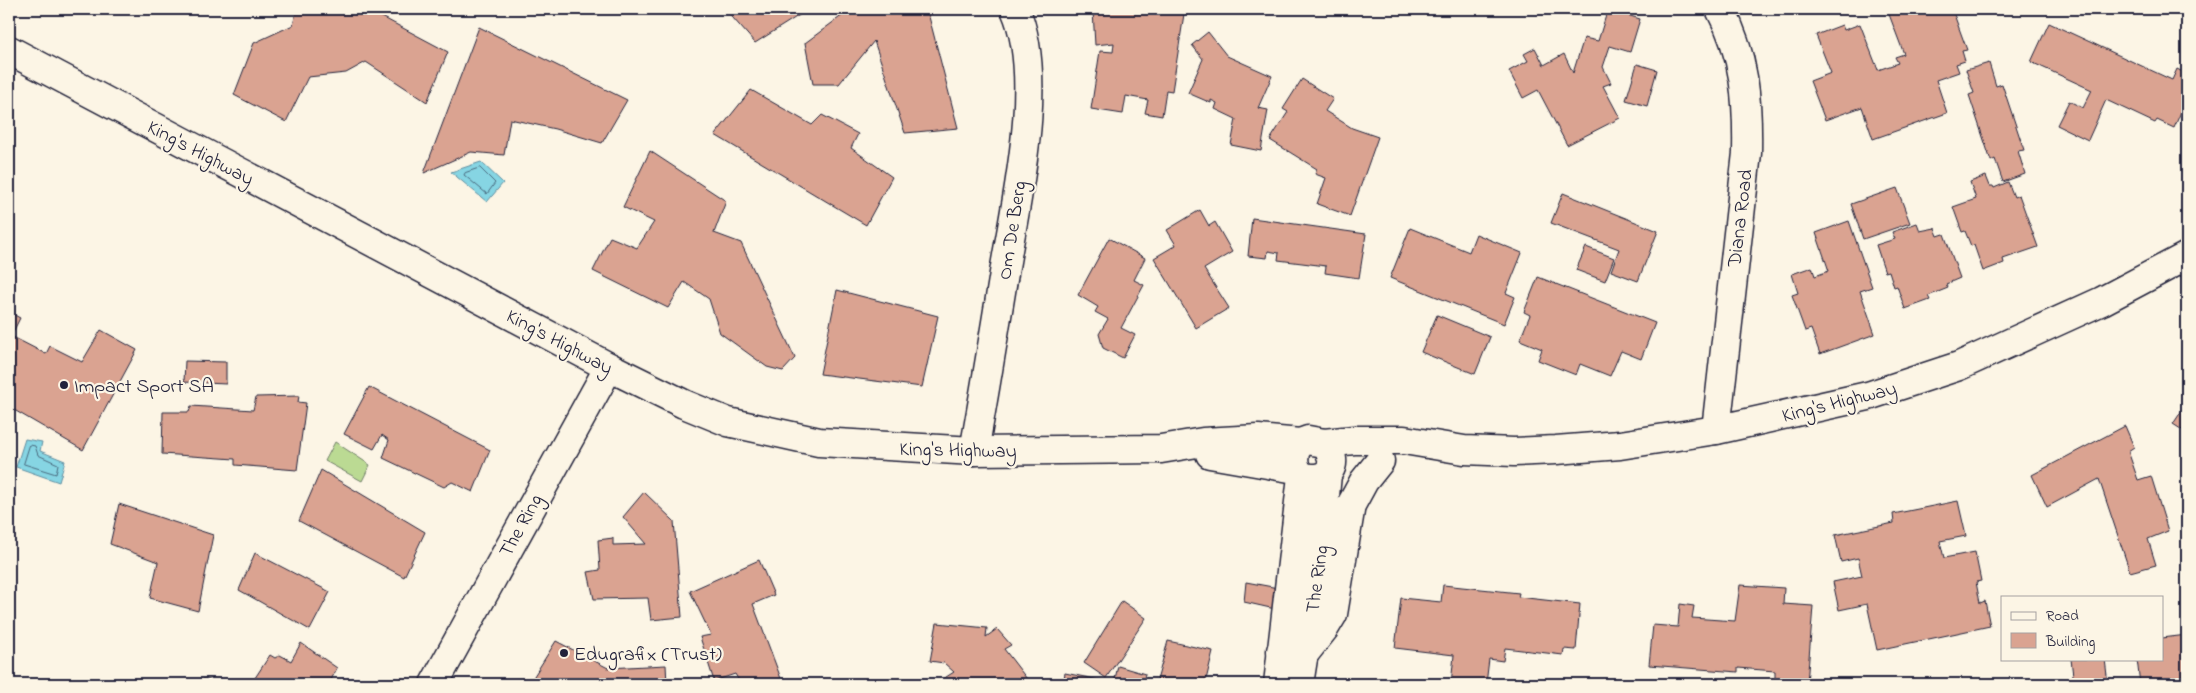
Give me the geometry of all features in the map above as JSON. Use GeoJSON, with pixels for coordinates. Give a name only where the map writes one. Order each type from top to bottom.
{"type":"FeatureCollection","features":[{"type":"Feature","properties":{"kind":"street","name":"Om De Berg"},"geometry":{"type":"LineString","coordinates":[[974,451],[1018,191],[1028,105],[1025,36],[1015,9]]}},
{"type":"Feature","properties":{"kind":"street","name":"Diana Road"},"geometry":{"type":"LineString","coordinates":[[1716,430],[1747,153],[1748,112],[1742,64],[1730,26],[1720,9]]}},
{"type":"Feature","properties":{"kind":"street","name":"King's Highway"},"geometry":{"type":"LineString","coordinates":[[9,50],[609,367],[684,404],[728,422],[775,434],[851,445],[974,451],[1161,449],[1237,458],[1314,462],[1380,461],[1437,456],[1464,450]]}},
{"type":"Feature","properties":{"kind":"street","name":"King's Highway"},"geometry":{"type":"LineString","coordinates":[[1314,462],[1354,440],[1404,440],[1464,450],[1514,452],[1620,445],[1716,430],[1868,396],[1959,366],[2102,301],[2187,256]]}},
{"type":"Feature","properties":{"kind":"street","name":"The Ring"},"geometry":{"type":"LineString","coordinates":[[434,684],[609,367]]}},
{"type":"Feature","properties":{"kind":"street"},"geometry":{"type":"LineString","coordinates":[[1293,652],[1324,629],[1335,608],[1351,505],[1364,481],[1380,461]]}},
{"type":"Feature","properties":{"kind":"street","name":"The Ring"},"geometry":{"type":"LineString","coordinates":[[1278,684],[1293,652],[1320,551],[1314,462]]}},
{"type":"Feature","properties":{"kind":"street","name":"The Ring"},"geometry":{"type":"LineString","coordinates":[[1293,652],[1299,684]]}},
{"type":"Feature","properties":{"kind":"green space"},"geometry":{"type":"Polygon","coordinates":[[[335,442],[370,465],[362,481],[325,461],[335,442]]]}},
{"type":"Feature","properties":{"kind":"water"},"geometry":{"type":"Polygon","coordinates":[[[481,162],[503,183],[487,202],[451,172],[481,162]]]}},
{"type":"Feature","properties":{"kind":"water"},"geometry":{"type":"Polygon","coordinates":[[[25,439],[42,442],[40,451],[65,461],[59,482],[16,467],[25,439]]]}},
{"type":"Feature","properties":{"kind":"building"},"geometry":{"type":"Polygon","coordinates":[[[297,9],[367,9],[448,52],[427,102],[366,62],[346,73],[308,77],[286,122],[234,95],[254,43],[293,25],[297,9]]]}},
{"type":"Feature","properties":{"kind":"building"},"geometry":{"type":"Polygon","coordinates":[[[635,9],[663,9],[662,13],[635,9]]]}},
{"type":"Feature","properties":{"kind":"building"},"geometry":{"type":"Polygon","coordinates":[[[725,9],[809,9],[755,43],[725,9]]]}},
{"type":"Feature","properties":{"kind":"building"},"geometry":{"type":"Polygon","coordinates":[[[851,9],[927,9],[958,128],[905,133],[874,41],[839,84],[813,84],[805,43],[851,9]]]}},
{"type":"Feature","properties":{"kind":"building"},"geometry":{"type":"Polygon","coordinates":[[[1151,9],[1184,14],[1172,91],[1166,90],[1162,116],[1145,113],[1148,100],[1126,96],[1123,114],[1091,109],[1100,51],[1113,52],[1114,43],[1095,45],[1093,11],[1151,9]]]}},
{"type":"Feature","properties":{"kind":"building"},"geometry":{"type":"Polygon","coordinates":[[[1608,9],[1640,19],[1630,52],[1610,46],[1603,67],[1611,83],[1603,86],[1620,118],[1567,145],[1538,90],[1523,98],[1509,71],[1528,61],[1524,54],[1535,48],[1544,65],[1564,54],[1573,73],[1584,38],[1598,41],[1608,9]]]}},
{"type":"Feature","properties":{"kind":"building"},"geometry":{"type":"Polygon","coordinates":[[[1887,9],[1952,9],[1967,50],[1962,51],[1965,61],[1956,64],[1959,72],[1936,80],[1947,113],[1873,139],[1862,107],[1825,120],[1810,81],[1831,73],[1816,35],[1842,25],[1844,30],[1860,24],[1878,70],[1898,63],[1895,57],[1904,54],[1887,9]]]}},
{"type":"Feature","properties":{"kind":"building"},"geometry":{"type":"Polygon","coordinates":[[[2049,23],[2172,80],[2177,69],[2187,74],[2187,98],[2174,128],[2157,120],[2155,123],[2106,100],[2088,140],[2057,125],[2069,101],[2083,108],[2092,90],[2031,62],[2049,23]]]}},
{"type":"Feature","properties":{"kind":"building"},"geometry":{"type":"Polygon","coordinates":[[[479,27],[627,100],[602,143],[555,129],[510,119],[504,155],[471,152],[424,173],[479,27]]]}},
{"type":"Feature","properties":{"kind":"building"},"geometry":{"type":"Polygon","coordinates":[[[1208,32],[1227,56],[1272,76],[1258,108],[1268,110],[1261,151],[1231,145],[1236,119],[1215,109],[1217,103],[1211,100],[1211,103],[1188,93],[1203,59],[1192,45],[1208,32]]]}},
{"type":"Feature","properties":{"kind":"building"},"geometry":{"type":"Polygon","coordinates":[[[1989,63],[1996,86],[2002,84],[2024,150],[2018,151],[2025,174],[2003,182],[1995,159],[1991,161],[1969,95],[1974,93],[1966,70],[1989,63]]]}},
{"type":"Feature","properties":{"kind":"building"},"geometry":{"type":"Polygon","coordinates":[[[1637,64],[1657,70],[1647,106],[1626,100],[1637,64]]]}},
{"type":"Feature","properties":{"kind":"building"},"geometry":{"type":"Polygon","coordinates":[[[1302,79],[1333,99],[1325,111],[1352,128],[1378,137],[1350,216],[1317,204],[1326,178],[1315,174],[1317,169],[1270,140],[1288,112],[1283,109],[1302,79]]]}},
{"type":"Feature","properties":{"kind":"building"},"geometry":{"type":"Polygon","coordinates":[[[751,90],[812,125],[822,115],[858,134],[851,148],[892,177],[866,225],[715,135],[751,90]]]}},
{"type":"Feature","properties":{"kind":"building"},"geometry":{"type":"Polygon","coordinates":[[[650,151],[726,201],[714,233],[741,243],[795,358],[783,371],[767,367],[720,333],[709,299],[684,282],[668,308],[593,271],[610,237],[637,248],[654,222],[623,207],[650,151]]]}},
{"type":"Feature","properties":{"kind":"building"},"geometry":{"type":"Polygon","coordinates":[[[1986,176],[1990,186],[1994,188],[2008,182],[2014,197],[2019,195],[2038,247],[2003,259],[2004,263],[1983,271],[1974,245],[1971,246],[1965,231],[1962,232],[1953,207],[1976,199],[1970,182],[1986,176]]]}},
{"type":"Feature","properties":{"kind":"building"},"geometry":{"type":"Polygon","coordinates":[[[1897,188],[1910,223],[1863,239],[1851,204],[1897,188]]]}},
{"type":"Feature","properties":{"kind":"building"},"geometry":{"type":"Polygon","coordinates":[[[1563,193],[1658,231],[1638,281],[1611,271],[1619,249],[1551,223],[1563,193]]]}},
{"type":"Feature","properties":{"kind":"building"},"geometry":{"type":"Polygon","coordinates":[[[1200,210],[1209,226],[1215,222],[1232,252],[1204,269],[1229,308],[1196,328],[1154,258],[1176,245],[1167,230],[1200,210]]]}},
{"type":"Feature","properties":{"kind":"building"},"geometry":{"type":"Polygon","coordinates":[[[1252,218],[1366,234],[1359,278],[1325,273],[1326,266],[1278,260],[1279,253],[1268,251],[1267,258],[1248,256],[1252,218]]]}},
{"type":"Feature","properties":{"kind":"building"},"geometry":{"type":"Polygon","coordinates":[[[1849,221],[1872,287],[1860,291],[1875,334],[1820,354],[1811,329],[1805,331],[1792,295],[1798,293],[1792,274],[1812,267],[1815,276],[1829,271],[1816,233],[1849,221]]]}},
{"type":"Feature","properties":{"kind":"building"},"geometry":{"type":"Polygon","coordinates":[[[1917,223],[1920,231],[1935,228],[1938,236],[1944,234],[1960,278],[1946,284],[1948,288],[1928,296],[1930,300],[1905,309],[1897,286],[1894,287],[1889,271],[1885,272],[1876,245],[1895,239],[1892,232],[1917,223]]]}},
{"type":"Feature","properties":{"kind":"building"},"geometry":{"type":"Polygon","coordinates":[[[1410,228],[1469,252],[1476,234],[1522,253],[1506,293],[1515,297],[1504,324],[1390,278],[1410,228]]]}},
{"type":"Feature","properties":{"kind":"building"},"geometry":{"type":"Polygon","coordinates":[[[1109,238],[1145,258],[1134,280],[1144,285],[1121,328],[1135,335],[1123,358],[1103,348],[1099,334],[1108,319],[1095,312],[1098,307],[1078,295],[1109,238]]]}},
{"type":"Feature","properties":{"kind":"building"},"geometry":{"type":"Polygon","coordinates":[[[1586,247],[1614,258],[1605,281],[1576,270],[1586,247]]]}},
{"type":"Feature","properties":{"kind":"building"},"geometry":{"type":"Polygon","coordinates":[[[1538,277],[1655,323],[1641,359],[1621,351],[1610,376],[1580,364],[1576,375],[1538,360],[1542,349],[1520,340],[1530,315],[1524,312],[1538,277]]]}},
{"type":"Feature","properties":{"kind":"building"},"geometry":{"type":"Polygon","coordinates":[[[837,290],[938,316],[922,387],[820,374],[837,290]]]}},
{"type":"Feature","properties":{"kind":"building","name":"Impact Sport SA"},"geometry":{"type":"Polygon","coordinates":[[[9,312],[20,318],[11,336],[46,354],[50,346],[82,362],[101,330],[137,350],[83,450],[9,407],[9,312]]]}},
{"type":"Feature","properties":{"kind":"building"},"geometry":{"type":"Polygon","coordinates":[[[1437,315],[1490,337],[1475,374],[1421,352],[1437,315]]]}},
{"type":"Feature","properties":{"kind":"building"},"geometry":{"type":"Polygon","coordinates":[[[185,361],[226,362],[226,384],[184,382],[185,361]]]}},
{"type":"Feature","properties":{"kind":"building"},"geometry":{"type":"Polygon","coordinates":[[[369,387],[490,450],[473,492],[452,482],[444,487],[383,458],[389,440],[382,435],[374,449],[344,434],[369,387]]]}},
{"type":"Feature","properties":{"kind":"building"},"geometry":{"type":"Polygon","coordinates":[[[299,396],[298,402],[306,403],[297,470],[235,465],[235,459],[162,454],[163,412],[189,412],[191,406],[253,410],[256,397],[299,396]]]}},
{"type":"Feature","properties":{"kind":"building"},"geometry":{"type":"Polygon","coordinates":[[[2187,403],[2187,433],[2173,424],[2187,403]]]}},
{"type":"Feature","properties":{"kind":"building"},"geometry":{"type":"Polygon","coordinates":[[[2125,426],[2134,447],[2128,451],[2138,480],[2151,476],[2168,531],[2148,539],[2156,565],[2130,572],[2099,479],[2047,507],[2032,475],[2125,426]]]}},
{"type":"Feature","properties":{"kind":"building"},"geometry":{"type":"Polygon","coordinates":[[[321,470],[425,532],[404,577],[299,521],[321,470]]]}},
{"type":"Feature","properties":{"kind":"building"},"geometry":{"type":"Polygon","coordinates":[[[644,492],[674,521],[682,617],[651,620],[648,598],[594,599],[588,572],[600,570],[598,540],[613,538],[613,545],[646,544],[623,517],[644,492]]]}},
{"type":"Feature","properties":{"kind":"building"},"geometry":{"type":"Polygon","coordinates":[[[1958,501],[1966,536],[1940,541],[1944,558],[1975,552],[1981,581],[1976,582],[1980,603],[1985,601],[1990,626],[1877,650],[1867,604],[1839,610],[1833,582],[1862,576],[1858,558],[1841,562],[1835,535],[1894,523],[1893,514],[1958,501]]]}},
{"type":"Feature","properties":{"kind":"building"},"geometry":{"type":"Polygon","coordinates":[[[119,504],[213,535],[198,611],[150,598],[158,562],[110,544],[119,504]]]}},
{"type":"Feature","properties":{"kind":"building"},"geometry":{"type":"Polygon","coordinates":[[[255,553],[330,592],[310,630],[239,590],[255,553]]]}},
{"type":"Feature","properties":{"kind":"building"},"geometry":{"type":"Polygon","coordinates":[[[759,560],[774,595],[753,604],[783,684],[741,684],[735,674],[714,681],[700,637],[711,635],[690,591],[759,560]]]}},
{"type":"Feature","properties":{"kind":"building"},"geometry":{"type":"Polygon","coordinates":[[[1246,582],[1278,588],[1275,609],[1244,602],[1246,582]]]}},
{"type":"Feature","properties":{"kind":"building"},"geometry":{"type":"Polygon","coordinates":[[[1443,585],[1519,593],[1518,597],[1580,604],[1576,650],[1564,649],[1563,655],[1505,648],[1503,661],[1489,659],[1486,684],[1451,684],[1454,655],[1395,648],[1401,598],[1441,602],[1443,585]]]}},
{"type":"Feature","properties":{"kind":"building"},"geometry":{"type":"Polygon","coordinates":[[[1740,585],[1784,588],[1783,604],[1813,606],[1807,684],[1775,684],[1775,671],[1738,668],[1738,672],[1649,665],[1653,625],[1678,627],[1680,604],[1694,606],[1692,618],[1735,621],[1740,585]]]}},
{"type":"Feature","properties":{"kind":"building"},"geometry":{"type":"Polygon","coordinates":[[[1122,601],[1146,618],[1106,678],[1084,663],[1122,601]]]}},
{"type":"Feature","properties":{"kind":"building"},"geometry":{"type":"Polygon","coordinates":[[[937,623],[987,628],[986,637],[997,629],[1011,645],[1004,649],[1030,683],[935,684],[954,672],[944,663],[930,661],[937,623]]]}},
{"type":"Feature","properties":{"kind":"building"},"geometry":{"type":"Polygon","coordinates":[[[2187,635],[2187,684],[2140,684],[2137,660],[2164,660],[2164,638],[2187,635]]]}},
{"type":"Feature","properties":{"kind":"building","name":"Edugrafix (Trust)"},"geometry":{"type":"Polygon","coordinates":[[[556,641],[608,668],[666,665],[667,684],[529,684],[556,641]]]}},
{"type":"Feature","properties":{"kind":"building"},"geometry":{"type":"Polygon","coordinates":[[[1168,641],[1213,651],[1205,684],[1156,684],[1168,641]]]}},
{"type":"Feature","properties":{"kind":"building"},"geometry":{"type":"Polygon","coordinates":[[[301,643],[337,668],[329,684],[251,684],[270,655],[275,658],[280,655],[291,661],[301,643]]]}},
{"type":"Feature","properties":{"kind":"building"},"geometry":{"type":"Polygon","coordinates":[[[2071,660],[2105,660],[2108,684],[2074,684],[2071,660]]]}},
{"type":"Feature","properties":{"kind":"building"},"geometry":{"type":"Polygon","coordinates":[[[1118,666],[1145,674],[1143,684],[1063,684],[1065,673],[1114,683],[1118,666]]]}},
{"type":"Feature","properties":{"kind":"building"},"geometry":{"type":"Polygon","coordinates":[[[203,679],[235,684],[203,684],[203,679]]]}},
{"type":"Feature","properties":{"kind":"place","name":"Impact Sport SA"},"geometry":{"type":"Point","coordinates":[64,385]}},
{"type":"Feature","properties":{"kind":"place","name":"Edugrafix (Trust)"},"geometry":{"type":"Point","coordinates":[564,653]}}]}
